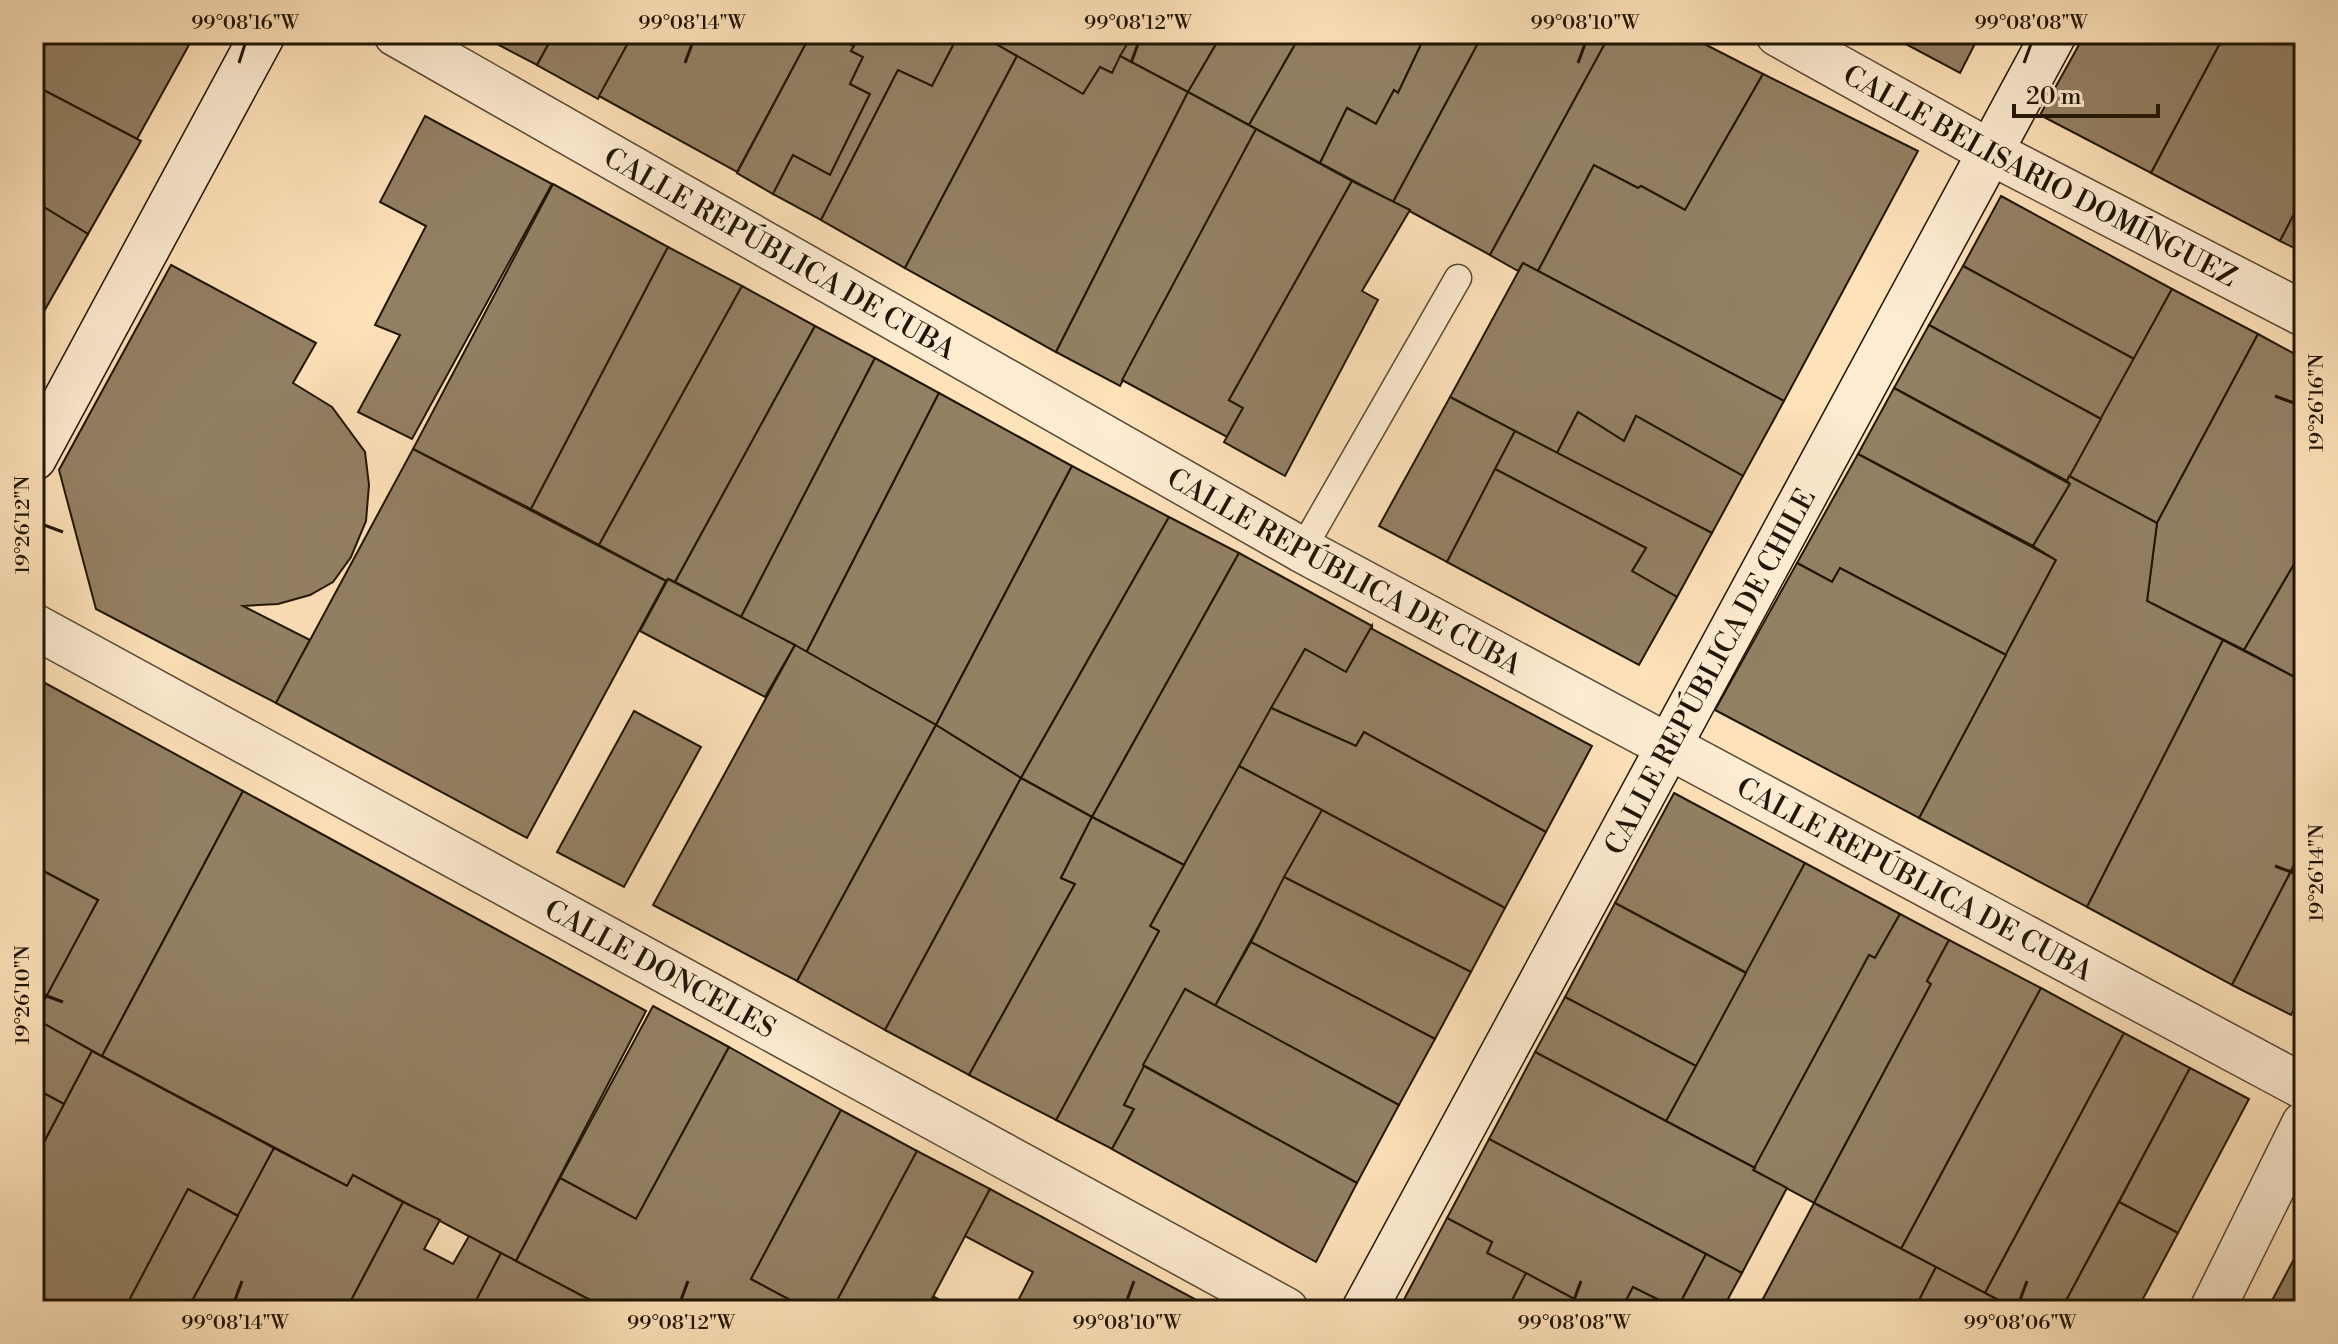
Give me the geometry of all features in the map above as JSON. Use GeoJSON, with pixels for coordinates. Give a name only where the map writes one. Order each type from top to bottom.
{"type":"FeatureCollection","features":[{"type":"Feature","properties":{"kind":"street"},"geometry":{"type":"LineString","coordinates":[[34,458],[263,34]]}},
{"type":"Feature","properties":{"kind":"street","name":"CALLE REPÚBLICA DE CUBA"},"geometry":{"type":"LineString","coordinates":[[396,34],[1302,550],[2304,1087]]}},
{"type":"Feature","properties":{"kind":"street","name":"CALLE BELISARIO DOMÍNGUEZ"},"geometry":{"type":"LineString","coordinates":[[1778,34],[1992,153],[2304,314]]}},
{"type":"Feature","properties":{"kind":"street","name":"CALLE REPÚBLICA DE CHILE"},"geometry":{"type":"LineString","coordinates":[[1364,1310],[2054,34]]}},
{"type":"Feature","properties":{"kind":"street","name":"CALLE DONCELES"},"geometry":{"type":"LineString","coordinates":[[34,626],[1286,1310]]}},
{"type":"Feature","properties":{"kind":"street"},"geometry":{"type":"LineString","coordinates":[[2212,1310],[2304,1124]]}},
{"type":"Feature","properties":{"kind":"lane"},"geometry":{"type":"LineString","coordinates":[[1302,550],[1458,278]]}},
{"type":"Feature","properties":{"kind":"building"},"geometry":{"type":"Polygon","coordinates":[[[34,34],[195,34],[137,139],[34,85],[34,34]]]}},
{"type":"Feature","properties":{"kind":"building"},"geometry":{"type":"Polygon","coordinates":[[[478,34],[554,34],[537,65],[478,34]]]}},
{"type":"Feature","properties":{"kind":"building"},"geometry":{"type":"Polygon","coordinates":[[[554,34],[633,34],[598,99],[537,65],[554,34]]]}},
{"type":"Feature","properties":{"kind":"building"},"geometry":{"type":"Polygon","coordinates":[[[633,34],[811,34],[737,172],[599,96],[633,34]]]}},
{"type":"Feature","properties":{"kind":"building"},"geometry":{"type":"Polygon","coordinates":[[[811,34],[828,34],[854,46],[851,51],[863,57],[850,84],[870,94],[830,175],[793,155],[773,194],[737,173],[811,34]]]}},
{"type":"Feature","properties":{"kind":"building"},"geometry":{"type":"Polygon","coordinates":[[[828,34],[959,34],[932,86],[898,70],[821,220],[773,194],[793,155],[830,175],[870,94],[850,84],[863,57],[851,51],[854,46],[828,34]]]}},
{"type":"Feature","properties":{"kind":"building"},"geometry":{"type":"Polygon","coordinates":[[[959,34],[979,34],[1017,56],[905,268],[821,220],[898,70],[932,86],[959,34]]]}},
{"type":"Feature","properties":{"kind":"building"},"geometry":{"type":"Polygon","coordinates":[[[979,34],[1133,34],[1112,73],[1100,67],[1083,94],[979,34]]]}},
{"type":"Feature","properties":{"kind":"building"},"geometry":{"type":"Polygon","coordinates":[[[1133,34],[1222,34],[1188,92],[1120,56],[1133,34]]]}},
{"type":"Feature","properties":{"kind":"building"},"geometry":{"type":"Polygon","coordinates":[[[1222,34],[1301,34],[1249,125],[1188,92],[1222,34]]]}},
{"type":"Feature","properties":{"kind":"building"},"geometry":{"type":"Polygon","coordinates":[[[1301,34],[1426,34],[1398,93],[1394,90],[1376,124],[1347,108],[1320,163],[1249,125],[1301,34]]]}},
{"type":"Feature","properties":{"kind":"building"},"geometry":{"type":"Polygon","coordinates":[[[1426,34],[1483,34],[1393,202],[1320,163],[1347,108],[1376,124],[1394,90],[1398,93],[1426,34]]]}},
{"type":"Feature","properties":{"kind":"building"},"geometry":{"type":"Polygon","coordinates":[[[1483,34],[1601,34],[1608,38],[1490,255],[1393,202],[1483,34]]]}},
{"type":"Feature","properties":{"kind":"building"},"geometry":{"type":"Polygon","coordinates":[[[1601,34],[1685,34],[1763,74],[1685,210],[1594,165],[1538,271],[1523,263],[1518,271],[1490,255],[1608,38],[1601,34]]]}},
{"type":"Feature","properties":{"kind":"building"},"geometry":{"type":"Polygon","coordinates":[[[1887,34],[1980,34],[1960,73],[1887,34]]]}},
{"type":"Feature","properties":{"kind":"building"},"geometry":{"type":"Polygon","coordinates":[[[2085,34],[2225,34],[2151,173],[2040,115],[2085,34]]]}},
{"type":"Feature","properties":{"kind":"building"},"geometry":{"type":"Polygon","coordinates":[[[2225,34],[2304,34],[2304,195],[2280,241],[2151,173],[2225,34]]]}},
{"type":"Feature","properties":{"kind":"building"},"geometry":{"type":"Polygon","coordinates":[[[1017,56],[1083,94],[1100,67],[1112,73],[1120,56],[1188,92],[1056,352],[905,268],[1017,56]]]}},
{"type":"Feature","properties":{"kind":"building"},"geometry":{"type":"Polygon","coordinates":[[[1763,74],[1918,151],[1784,401],[1538,271],[1594,165],[1685,210],[1763,74]]]}},
{"type":"Feature","properties":{"kind":"building"},"geometry":{"type":"Polygon","coordinates":[[[34,85],[141,141],[88,234],[34,201],[34,85]]]}},
{"type":"Feature","properties":{"kind":"building"},"geometry":{"type":"Polygon","coordinates":[[[1188,92],[1256,129],[1120,386],[1056,352],[1188,92]]]}},
{"type":"Feature","properties":{"kind":"building"},"geometry":{"type":"Polygon","coordinates":[[[425,116],[552,184],[412,439],[358,412],[400,335],[375,325],[426,226],[380,202],[425,116]]]}},
{"type":"Feature","properties":{"kind":"building"},"geometry":{"type":"Polygon","coordinates":[[[1256,129],[1352,181],[1229,400],[1243,408],[1227,437],[1122,380],[1256,129]]]}},
{"type":"Feature","properties":{"kind":"building"},"geometry":{"type":"Polygon","coordinates":[[[1352,181],[1410,210],[1362,291],[1378,300],[1285,476],[1224,442],[1243,408],[1229,400],[1352,181]]]}},
{"type":"Feature","properties":{"kind":"building"},"geometry":{"type":"Polygon","coordinates":[[[553,184],[668,247],[531,509],[413,449],[553,184]]]}},
{"type":"Feature","properties":{"kind":"building"},"geometry":{"type":"Polygon","coordinates":[[[2304,195],[2304,253],[2280,241],[2304,195]]]}},
{"type":"Feature","properties":{"kind":"building"},"geometry":{"type":"Polygon","coordinates":[[[2001,196],[2172,289],[2134,359],[1963,266],[2001,196]]]}},
{"type":"Feature","properties":{"kind":"building"},"geometry":{"type":"Polygon","coordinates":[[[34,201],[88,234],[34,329],[34,201]]]}},
{"type":"Feature","properties":{"kind":"building"},"geometry":{"type":"Polygon","coordinates":[[[668,247],[742,286],[599,545],[531,509],[668,247]]]}},
{"type":"Feature","properties":{"kind":"building"},"geometry":{"type":"Polygon","coordinates":[[[1523,263],[1784,401],[1743,476],[1636,416],[1624,441],[1578,412],[1557,453],[1450,397],[1523,263]]]}},
{"type":"Feature","properties":{"kind":"building"},"geometry":{"type":"Polygon","coordinates":[[[171,265],[316,343],[293,383],[332,407],[365,452],[369,485],[366,521],[351,557],[333,582],[310,595],[278,604],[243,606],[310,640],[276,703],[96,609],[59,470],[171,265]]]}},
{"type":"Feature","properties":{"kind":"building"},"geometry":{"type":"Polygon","coordinates":[[[1963,266],[2134,359],[2101,419],[1929,325],[1963,266]]]}},
{"type":"Feature","properties":{"kind":"building"},"geometry":{"type":"Polygon","coordinates":[[[742,286],[815,326],[675,582],[666,581],[599,545],[742,286]]]}},
{"type":"Feature","properties":{"kind":"building"},"geometry":{"type":"Polygon","coordinates":[[[2172,289],[2258,334],[2157,523],[2069,476],[2172,289]]]}},
{"type":"Feature","properties":{"kind":"building"},"geometry":{"type":"Polygon","coordinates":[[[1929,325],[2101,419],[2067,481],[1894,388],[1929,325]]]}},
{"type":"Feature","properties":{"kind":"building"},"geometry":{"type":"Polygon","coordinates":[[[815,326],[875,358],[741,617],[675,582],[815,326]]]}},
{"type":"Feature","properties":{"kind":"building"},"geometry":{"type":"Polygon","coordinates":[[[2258,334],[2304,359],[2304,547],[2244,650],[2147,601],[2157,523],[2258,334]]]}},
{"type":"Feature","properties":{"kind":"building"},"geometry":{"type":"Polygon","coordinates":[[[875,358],[939,393],[806,653],[741,617],[875,358]]]}},
{"type":"Feature","properties":{"kind":"building"},"geometry":{"type":"Polygon","coordinates":[[[1894,388],[2070,484],[2033,546],[1858,454],[1894,388]]]}},
{"type":"Feature","properties":{"kind":"building"},"geometry":{"type":"Polygon","coordinates":[[[939,393],[1072,466],[936,725],[806,653],[939,393]]]}},
{"type":"Feature","properties":{"kind":"building"},"geometry":{"type":"Polygon","coordinates":[[[1450,397],[1515,431],[1447,562],[1379,526],[1450,397]]]}},
{"type":"Feature","properties":{"kind":"building"},"geometry":{"type":"Polygon","coordinates":[[[1578,412],[1624,441],[1636,416],[1743,476],[1712,533],[1557,453],[1578,412]]]}},
{"type":"Feature","properties":{"kind":"building"},"geometry":{"type":"Polygon","coordinates":[[[1515,431],[1712,533],[1677,597],[1632,571],[1646,548],[1495,469],[1515,431]]]}},
{"type":"Feature","properties":{"kind":"building"},"geometry":{"type":"Polygon","coordinates":[[[413,449],[666,581],[527,838],[276,703],[413,449]]]}},
{"type":"Feature","properties":{"kind":"building"},"geometry":{"type":"Polygon","coordinates":[[[1858,454],[2056,560],[2006,655],[1840,568],[1832,582],[1797,563],[1858,454]]]}},
{"type":"Feature","properties":{"kind":"building"},"geometry":{"type":"Polygon","coordinates":[[[1072,466],[1169,517],[1021,778],[936,725],[1072,466]]]}},
{"type":"Feature","properties":{"kind":"building"},"geometry":{"type":"Polygon","coordinates":[[[1495,469],[1646,548],[1632,571],[1677,597],[1639,665],[1447,562],[1495,469]]]}},
{"type":"Feature","properties":{"kind":"building"},"geometry":{"type":"Polygon","coordinates":[[[2069,476],[2157,523],[2147,601],[2223,640],[2087,907],[1919,818],[2056,560],[2033,546],[2070,484],[2067,481],[2069,476]]]}},
{"type":"Feature","properties":{"kind":"building"},"geometry":{"type":"Polygon","coordinates":[[[1169,517],[1239,553],[1092,817],[1021,778],[1169,517]]]}},
{"type":"Feature","properties":{"kind":"building"},"geometry":{"type":"Polygon","coordinates":[[[2304,547],[2304,682],[2244,650],[2304,547]]]}},
{"type":"Feature","properties":{"kind":"building"},"geometry":{"type":"Polygon","coordinates":[[[1239,553],[1372,626],[1346,672],[1305,649],[1184,865],[1092,817],[1239,553]]]}},
{"type":"Feature","properties":{"kind":"building"},"geometry":{"type":"Polygon","coordinates":[[[1797,563],[1832,582],[1840,568],[2006,655],[1919,818],[1715,710],[1797,563]]]}},
{"type":"Feature","properties":{"kind":"building"},"geometry":{"type":"Polygon","coordinates":[[[668,579],[795,645],[765,697],[640,631],[668,579]]]}},
{"type":"Feature","properties":{"kind":"building"},"geometry":{"type":"Polygon","coordinates":[[[1372,626],[1372,629],[1592,746],[1546,832],[1364,732],[1356,746],[1271,708],[1305,649],[1346,672],[1372,626]]]}},
{"type":"Feature","properties":{"kind":"building"},"geometry":{"type":"Polygon","coordinates":[[[2223,640],[2304,682],[2304,846],[2232,985],[2087,907],[2223,640]]]}},
{"type":"Feature","properties":{"kind":"building"},"geometry":{"type":"Polygon","coordinates":[[[795,645],[936,725],[797,981],[653,905],[795,645]]]}},
{"type":"Feature","properties":{"kind":"building"},"geometry":{"type":"Polygon","coordinates":[[[34,677],[243,791],[102,1056],[34,1018],[98,900],[34,866],[34,677]]]}},
{"type":"Feature","properties":{"kind":"building"},"geometry":{"type":"Polygon","coordinates":[[[1271,708],[1356,746],[1364,732],[1546,832],[1505,908],[1239,766],[1271,708]]]}},
{"type":"Feature","properties":{"kind":"building"},"geometry":{"type":"Polygon","coordinates":[[[634,711],[701,747],[624,887],[557,852],[634,711]]]}},
{"type":"Feature","properties":{"kind":"building"},"geometry":{"type":"Polygon","coordinates":[[[936,725],[1021,778],[885,1030],[797,981],[936,725]]]}},
{"type":"Feature","properties":{"kind":"building"},"geometry":{"type":"Polygon","coordinates":[[[1239,766],[1322,810],[1215,1006],[1185,989],[1124,1105],[1134,1109],[1112,1149],[1056,1120],[1159,931],[1150,926],[1239,766]]]}},
{"type":"Feature","properties":{"kind":"building"},"geometry":{"type":"Polygon","coordinates":[[[1021,778],[1092,817],[1061,878],[1075,884],[969,1075],[885,1030],[1021,778]]]}},
{"type":"Feature","properties":{"kind":"building"},"geometry":{"type":"Polygon","coordinates":[[[243,791],[646,1011],[516,1261],[353,1175],[347,1186],[102,1056],[243,791]]]}},
{"type":"Feature","properties":{"kind":"building"},"geometry":{"type":"Polygon","coordinates":[[[1674,793],[1805,863],[1747,973],[1615,903],[1674,793]]]}},
{"type":"Feature","properties":{"kind":"building"},"geometry":{"type":"Polygon","coordinates":[[[1322,810],[1505,908],[1471,972],[1284,877],[1322,810]]]}},
{"type":"Feature","properties":{"kind":"building"},"geometry":{"type":"Polygon","coordinates":[[[1092,817],[1184,865],[1150,926],[1159,931],[1056,1120],[969,1075],[1075,884],[1061,878],[1092,817]]]}},
{"type":"Feature","properties":{"kind":"building"},"geometry":{"type":"Polygon","coordinates":[[[2304,846],[2304,990],[2291,1015],[2232,985],[2304,846]]]}},
{"type":"Feature","properties":{"kind":"building"},"geometry":{"type":"Polygon","coordinates":[[[1805,863],[1900,914],[1875,958],[1869,955],[1755,1168],[1666,1121],[1805,863]]]}},
{"type":"Feature","properties":{"kind":"building"},"geometry":{"type":"Polygon","coordinates":[[[34,866],[98,900],[39,1010],[34,1007],[34,866]]]}},
{"type":"Feature","properties":{"kind":"building"},"geometry":{"type":"Polygon","coordinates":[[[1284,877],[1471,972],[1435,1039],[1251,942],[1284,877]]]}},
{"type":"Feature","properties":{"kind":"building"},"geometry":{"type":"Polygon","coordinates":[[[1615,903],[1746,973],[1696,1066],[1565,997],[1615,903]]]}},
{"type":"Feature","properties":{"kind":"building"},"geometry":{"type":"Polygon","coordinates":[[[1900,914],[1949,940],[1927,981],[1931,984],[1814,1203],[1753,1170],[1869,955],[1875,958],[1900,914]]]}},
{"type":"Feature","properties":{"kind":"building"},"geometry":{"type":"Polygon","coordinates":[[[1949,940],[2041,988],[1901,1249],[1814,1203],[1931,984],[1927,981],[1949,940]]]}},
{"type":"Feature","properties":{"kind":"building"},"geometry":{"type":"Polygon","coordinates":[[[1251,942],[1435,1039],[1399,1105],[1215,1006],[1251,942]]]}},
{"type":"Feature","properties":{"kind":"building"},"geometry":{"type":"Polygon","coordinates":[[[2041,988],[2124,1033],[1985,1293],[1901,1249],[2041,988]]]}},
{"type":"Feature","properties":{"kind":"building"},"geometry":{"type":"Polygon","coordinates":[[[1185,989],[1399,1105],[1357,1183],[1143,1065],[1185,989]]]}},
{"type":"Feature","properties":{"kind":"building"},"geometry":{"type":"Polygon","coordinates":[[[1565,997],[1696,1066],[1666,1121],[1535,1052],[1565,997]]]}},
{"type":"Feature","properties":{"kind":"building"},"geometry":{"type":"Polygon","coordinates":[[[653,1006],[729,1047],[636,1219],[560,1178],[653,1006]]]}},
{"type":"Feature","properties":{"kind":"building"},"geometry":{"type":"Polygon","coordinates":[[[34,1018],[92,1051],[64,1104],[34,1088],[34,1018]]]}},
{"type":"Feature","properties":{"kind":"building"},"geometry":{"type":"Polygon","coordinates":[[[2124,1033],[2190,1068],[2061,1310],[2017,1310],[1985,1293],[2124,1033]]]}},
{"type":"Feature","properties":{"kind":"building"},"geometry":{"type":"Polygon","coordinates":[[[729,1047],[841,1110],[751,1279],[809,1310],[609,1310],[516,1261],[560,1178],[636,1219],[729,1047]]]}},
{"type":"Feature","properties":{"kind":"building"},"geometry":{"type":"Polygon","coordinates":[[[92,1051],[274,1148],[238,1216],[188,1189],[124,1310],[34,1310],[34,1161],[92,1051]]]}},
{"type":"Feature","properties":{"kind":"building"},"geometry":{"type":"Polygon","coordinates":[[[1535,1052],[1755,1168],[1753,1170],[1787,1188],[1742,1273],[1489,1139],[1535,1052]]]}},
{"type":"Feature","properties":{"kind":"building"},"geometry":{"type":"Polygon","coordinates":[[[1144,1066],[1357,1183],[1316,1262],[1112,1149],[1134,1109],[1124,1105],[1144,1066]]]}},
{"type":"Feature","properties":{"kind":"building"},"geometry":{"type":"Polygon","coordinates":[[[2190,1068],[2249,1099],[2178,1233],[2119,1202],[2190,1068]]]}},
{"type":"Feature","properties":{"kind":"building"},"geometry":{"type":"Polygon","coordinates":[[[34,1088],[64,1104],[34,1161],[34,1088]]]}},
{"type":"Feature","properties":{"kind":"building"},"geometry":{"type":"Polygon","coordinates":[[[841,1110],[917,1151],[832,1310],[809,1310],[751,1279],[841,1110]]]}},
{"type":"Feature","properties":{"kind":"building"},"geometry":{"type":"Polygon","coordinates":[[[1489,1139],[1706,1254],[1677,1309],[1633,1287],[1621,1310],[1595,1310],[1487,1253],[1492,1242],[1447,1218],[1489,1139]]]}},
{"type":"Feature","properties":{"kind":"building"},"geometry":{"type":"Polygon","coordinates":[[[274,1148],[347,1186],[353,1175],[403,1202],[346,1310],[187,1310],[274,1148]]]}},
{"type":"Feature","properties":{"kind":"building"},"geometry":{"type":"Polygon","coordinates":[[[917,1151],[990,1189],[926,1310],[832,1310],[917,1151]]]}},
{"type":"Feature","properties":{"kind":"building"},"geometry":{"type":"Polygon","coordinates":[[[188,1189],[238,1216],[187,1310],[124,1310],[188,1189]]]}},
{"type":"Feature","properties":{"kind":"building"},"geometry":{"type":"Polygon","coordinates":[[[990,1189],[1215,1310],[1013,1310],[1033,1272],[965,1236],[990,1189]]]}},
{"type":"Feature","properties":{"kind":"building"},"geometry":{"type":"Polygon","coordinates":[[[403,1202],[440,1220],[424,1249],[453,1264],[469,1236],[501,1253],[471,1310],[346,1310],[403,1202]]]}},
{"type":"Feature","properties":{"kind":"building"},"geometry":{"type":"Polygon","coordinates":[[[2119,1202],[2178,1233],[2137,1310],[2061,1310],[2119,1202]]]}},
{"type":"Feature","properties":{"kind":"building"},"geometry":{"type":"Polygon","coordinates":[[[1814,1203],[1936,1267],[1914,1310],[1757,1310],[1814,1203]]]}},
{"type":"Feature","properties":{"kind":"building"},"geometry":{"type":"Polygon","coordinates":[[[1447,1218],[1492,1242],[1487,1253],[1526,1273],[1507,1310],[1406,1310],[1400,1307],[1447,1218]]]}},
{"type":"Feature","properties":{"kind":"building"},"geometry":{"type":"Polygon","coordinates":[[[2304,1240],[2304,1310],[2267,1310],[2304,1240]]]}},
{"type":"Feature","properties":{"kind":"building"},"geometry":{"type":"Polygon","coordinates":[[[501,1253],[516,1261],[609,1310],[471,1310],[501,1253]]]}},
{"type":"Feature","properties":{"kind":"building"},"geometry":{"type":"Polygon","coordinates":[[[1706,1254],[1742,1273],[1722,1310],[1621,1310],[1633,1287],[1677,1309],[1706,1254]]]}},
{"type":"Feature","properties":{"kind":"building"},"geometry":{"type":"Polygon","coordinates":[[[1936,1267],[1985,1293],[2017,1310],[1914,1310],[1936,1267]]]}},
{"type":"Feature","properties":{"kind":"building"},"geometry":{"type":"Polygon","coordinates":[[[1526,1273],[1595,1310],[1507,1310],[1526,1273]]]}},
{"type":"Feature","properties":{"kind":"building"},"geometry":{"type":"Polygon","coordinates":[[[934,1297],[960,1310],[927,1310],[934,1297]]]}}]}
